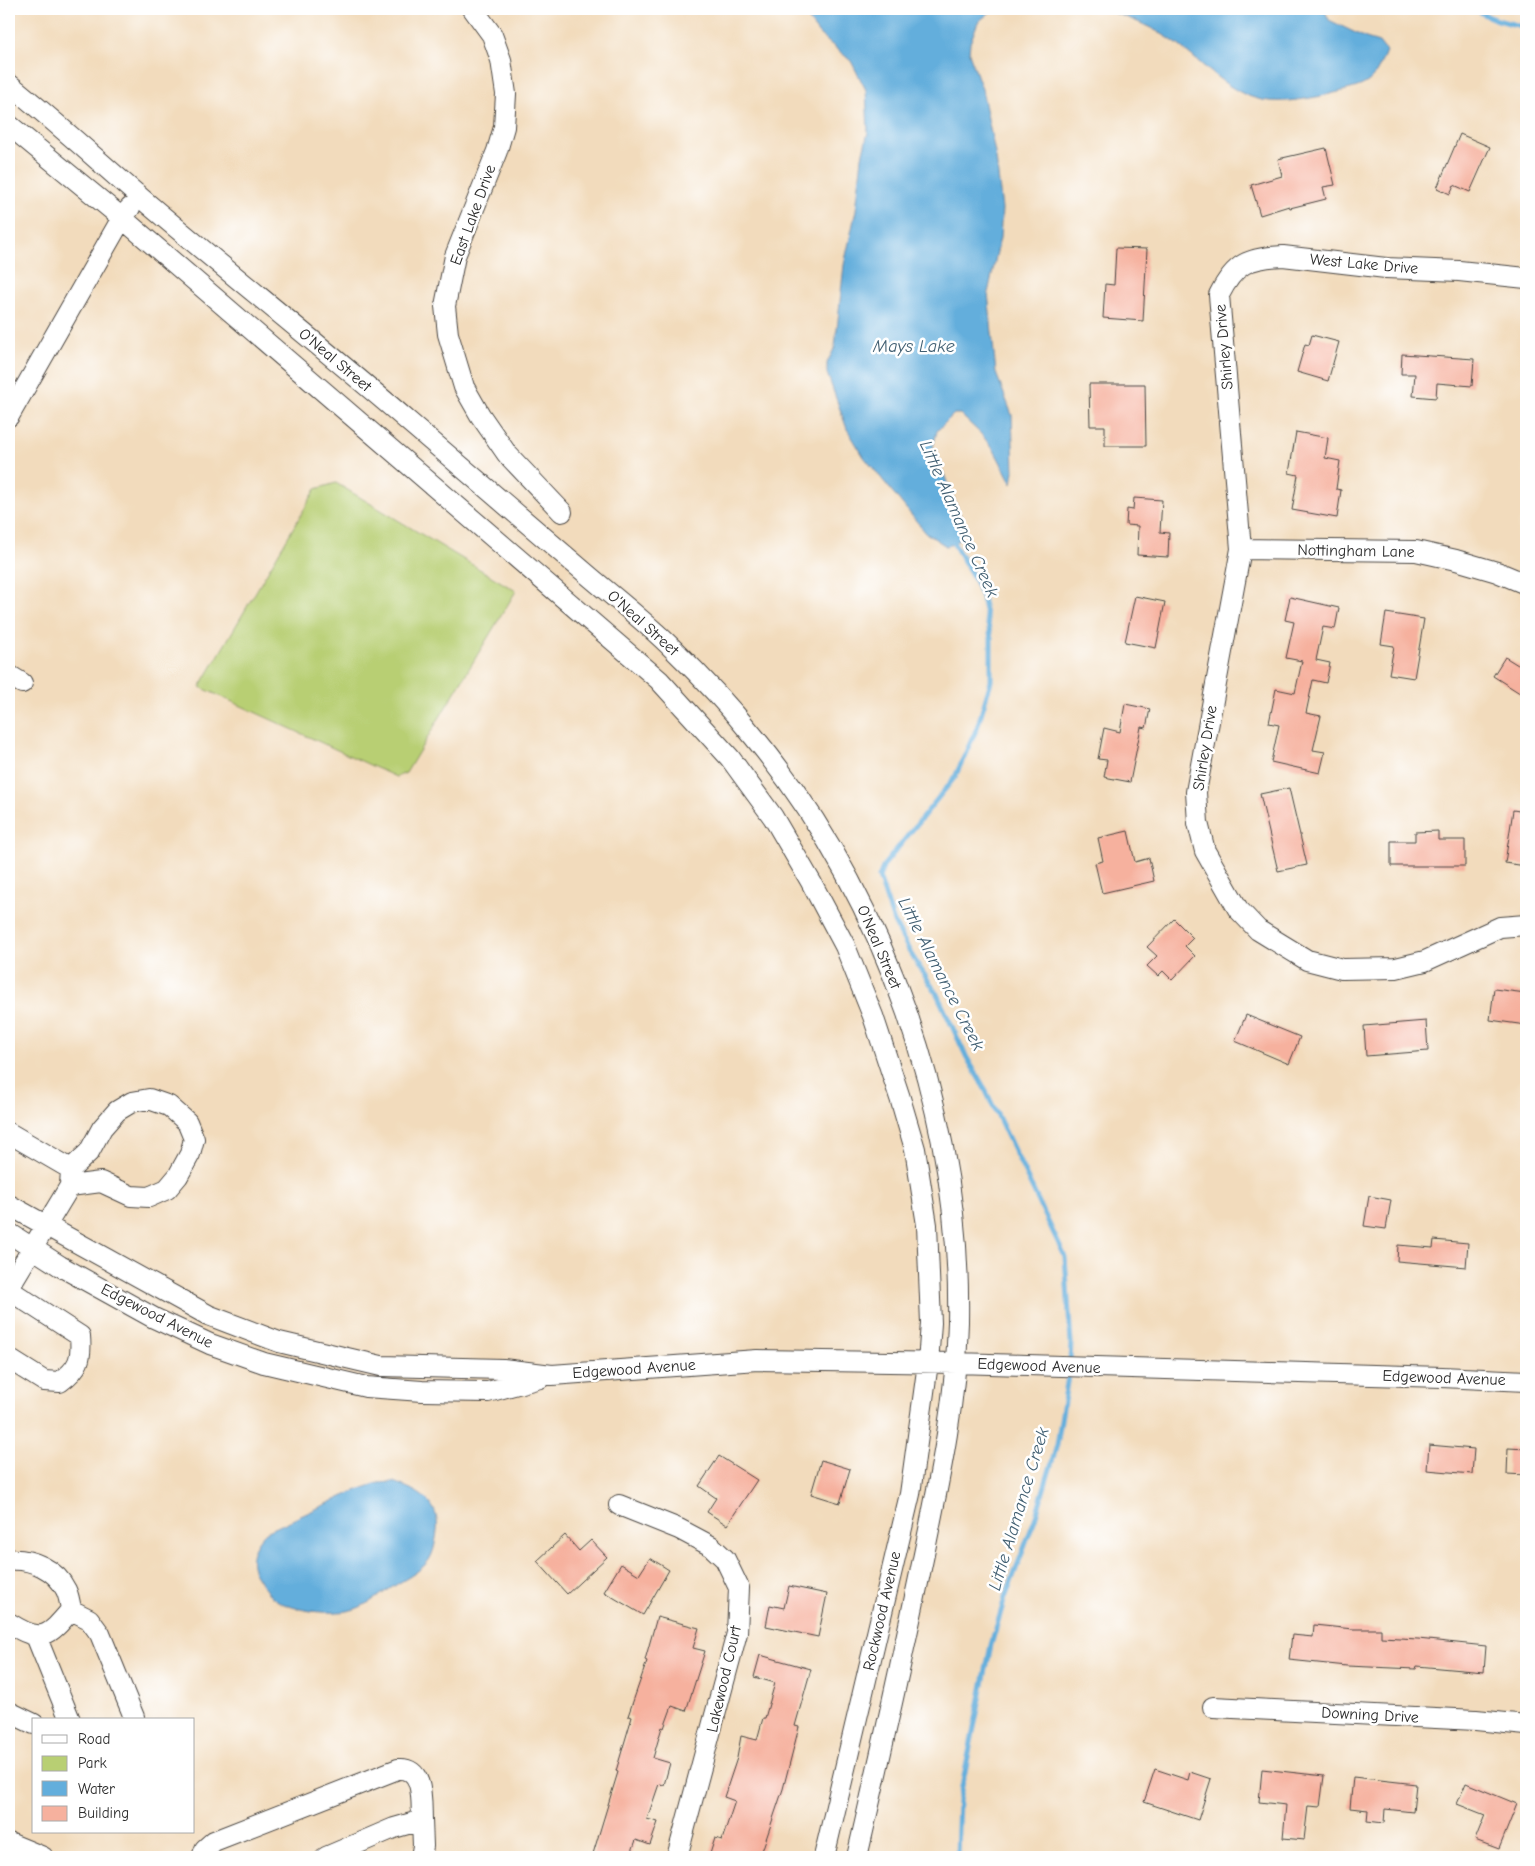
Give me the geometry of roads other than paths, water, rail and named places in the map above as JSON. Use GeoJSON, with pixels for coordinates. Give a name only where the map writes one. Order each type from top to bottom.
{"type":"FeatureCollection","features":[{"type":"Feature","properties":{"kind":"street","name":"East Lake Drive"},"geometry":{"type":"LineString","coordinates":[[473,9],[492,35],[501,60],[506,94],[504,127],[497,151],[456,256],[445,306],[448,334],[464,387],[480,415],[507,454],[562,512]]}},
{"type":"Feature","properties":{"kind":"street","name":"O'Neal Street"},"geometry":{"type":"LineString","coordinates":[[9,84],[80,143],[139,196],[363,382],[670,645],[756,738],[793,788],[828,843],[858,897],[913,1027],[930,1090],[945,1160],[954,1232],[958,1319],[956,1363]]}},
{"type":"Feature","properties":{"kind":"street","name":"O'Neal Street"},"geometry":{"type":"LineString","coordinates":[[9,125],[122,218],[659,680],[730,758],[773,818],[811,882],[845,946],[873,1016],[912,1141],[927,1224],[931,1323],[928,1363]]}},
{"type":"Feature","properties":{"kind":"street"},"geometry":{"type":"LineString","coordinates":[[9,416],[122,218],[139,196]]}},
{"type":"Feature","properties":{"kind":"street","name":"West Lake Drive"},"geometry":{"type":"LineString","coordinates":[[1220,295],[1226,282],[1238,266],[1266,257],[1283,256],[1386,268],[1459,271],[1526,278]]}},
{"type":"Feature","properties":{"kind":"street","name":"Shirley Drive"},"geometry":{"type":"LineString","coordinates":[[1220,295],[1241,549],[1196,792],[1198,823],[1205,852],[1238,909],[1258,930],[1307,960],[1342,969],[1396,968],[1425,961],[1500,927],[1526,925]]}},
{"type":"Feature","properties":{"kind":"street","name":"Nottingham Lane"},"geometry":{"type":"LineString","coordinates":[[1241,549],[1416,552],[1456,560],[1497,572],[1526,584]]}},
{"type":"Feature","properties":{"kind":"street"},"geometry":{"type":"LineString","coordinates":[[9,1133],[70,1178],[101,1182],[131,1196],[149,1197],[167,1189],[178,1176],[190,1154],[194,1139],[186,1122],[169,1106],[149,1099],[132,1102],[117,1111],[102,1128],[89,1152],[70,1178],[46,1226],[9,1289],[80,1336],[81,1355],[72,1374],[60,1382],[44,1381],[9,1359]]}},
{"type":"Feature","properties":{"kind":"street","name":"Edgewood Avenue"},"geometry":{"type":"LineString","coordinates":[[9,1205],[208,1315],[279,1342],[381,1366],[504,1369],[552,1375]]}},
{"type":"Feature","properties":{"kind":"street","name":"Edgewood Avenue"},"geometry":{"type":"LineString","coordinates":[[9,1233],[33,1249],[181,1332],[264,1364],[366,1387],[422,1392],[488,1392],[552,1375],[757,1360],[956,1363],[1526,1381]]}},
{"type":"Feature","properties":{"kind":"street"},"geometry":{"type":"LineString","coordinates":[[238,1354],[253,1333]]}},
{"type":"Feature","properties":{"kind":"street","name":"Rockwood Avenue"},"geometry":{"type":"LineString","coordinates":[[824,1857],[910,1494],[928,1363]]}},
{"type":"Feature","properties":{"kind":"street","name":"Rockwood Avenue"},"geometry":{"type":"LineString","coordinates":[[857,1857],[892,1709],[943,1462],[956,1363]]}},
{"type":"Feature","properties":{"kind":"street","name":"Lakewood Court"},"geometry":{"type":"LineString","coordinates":[[619,1505],[679,1528],[711,1546],[725,1559],[739,1588],[738,1633],[677,1857]]}},
{"type":"Feature","properties":{"kind":"street"},"geometry":{"type":"LineString","coordinates":[[9,1560],[23,1559],[52,1571],[66,1590],[71,1610],[89,1619],[100,1634],[134,1718]]}},
{"type":"Feature","properties":{"kind":"street"},"geometry":{"type":"LineString","coordinates":[[9,1624],[25,1633],[36,1636],[48,1634],[71,1610]]}},
{"type":"Feature","properties":{"kind":"street"},"geometry":{"type":"LineString","coordinates":[[36,1636],[69,1718]]}},
{"type":"Feature","properties":{"kind":"street","name":"Downing Drive"},"geometry":{"type":"LineString","coordinates":[[1214,1707],[1476,1720],[1526,1725]]}},
{"type":"Feature","properties":{"kind":"street"},"geometry":{"type":"LineString","coordinates":[[9,1712],[32,1723]]}},
{"type":"Feature","properties":{"kind":"street"},"geometry":{"type":"LineString","coordinates":[[202,1857],[205,1849],[214,1840],[398,1769],[409,1770],[417,1777],[422,1820],[423,1846],[421,1857]]}},
{"type":"Feature","properties":{"kind":"street"},"geometry":{"type":"LineString","coordinates":[[326,1857],[394,1828],[422,1820]]}},
{"type":"Feature","properties":{"kind":"street"},"geometry":{"type":"LineString","coordinates":[[9,1843],[43,1857]]}},
{"type":"Feature","properties":{"kind":"water","name":"Mays Lake"},"geometry":{"type":"Polygon","coordinates":[[[800,9],[994,9],[978,22],[970,43],[969,53],[982,89],[996,158],[1002,209],[1000,238],[988,293],[996,373],[1012,415],[1014,471],[1012,484],[994,450],[981,434],[960,414],[954,414],[937,431],[933,447],[964,524],[959,539],[950,545],[946,546],[926,533],[864,457],[847,429],[827,373],[827,363],[835,347],[844,265],[856,210],[862,157],[868,132],[866,90],[851,61],[819,34],[800,9]]]}},
{"type":"Feature","properties":{"kind":"water"},"geometry":{"type":"Polygon","coordinates":[[[1101,9],[1324,9],[1329,20],[1366,38],[1379,42],[1386,51],[1373,77],[1368,82],[1355,88],[1289,101],[1262,100],[1238,91],[1227,84],[1159,32],[1131,19],[1101,9]]]}},
{"type":"Feature","properties":{"kind":"water"},"geometry":{"type":"Polygon","coordinates":[[[393,1482],[421,1495],[433,1508],[436,1516],[437,1526],[434,1549],[423,1567],[370,1602],[341,1612],[304,1610],[283,1603],[269,1594],[253,1570],[252,1564],[255,1547],[266,1532],[357,1490],[378,1483],[393,1482]]]}},
{"type":"Feature","properties":{"kind":"waterway"},"geometry":{"type":"LineString","coordinates":[[1475,9],[1493,18],[1526,27]]}},
{"type":"Feature","properties":{"kind":"waterway","name":"Little Alamance Creek"},"geometry":{"type":"LineString","coordinates":[[951,539],[974,578],[982,597],[991,638],[991,681],[977,728],[955,777],[884,865],[879,877],[894,922],[911,954],[937,994],[966,1056],[985,1089],[1065,1257],[1071,1342],[1070,1362]]}},
{"type":"Feature","properties":{"kind":"waterway","name":"Little Alamance Creek"},"geometry":{"type":"LineString","coordinates":[[957,1857],[959,1801],[991,1645],[1005,1598],[1035,1519],[1057,1445],[1069,1370]]}}]}
